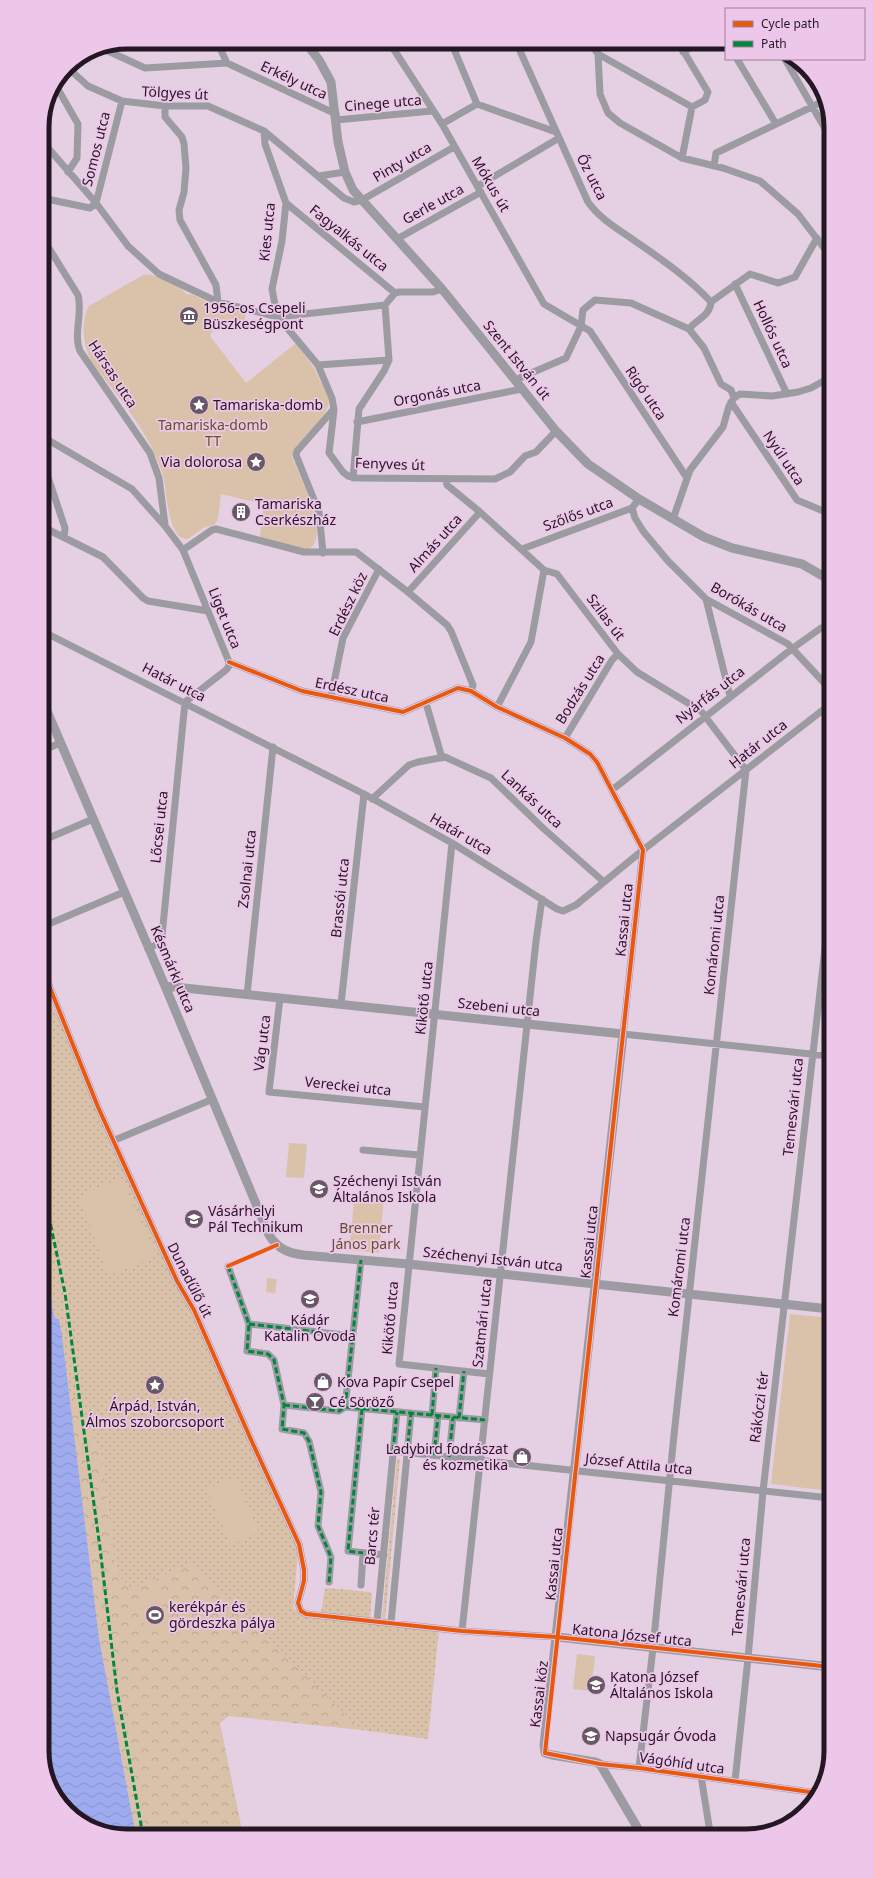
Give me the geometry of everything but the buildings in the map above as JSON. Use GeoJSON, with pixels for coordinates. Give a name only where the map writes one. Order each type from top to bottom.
{"type":"FeatureCollection","features":[{"type":"Feature","properties":{"kind":"street"},"geometry":{"type":"LineString","coordinates":[[220,49],[227,63]]}},
{"type":"Feature","properties":{"kind":"street","name":"Szent István út"},"geometry":{"type":"LineString","coordinates":[[310,49],[326,70],[331,82],[338,142],[345,172],[353,190],[442,290],[556,431],[588,464],[639,499],[717,543],[802,564],[824,577]]}},
{"type":"Feature","properties":{"kind":"street","name":"Mókus út"},"geometry":{"type":"LineString","coordinates":[[393,49],[432,111],[442,124],[544,304],[581,326]]}},
{"type":"Feature","properties":{"kind":"street"},"geometry":{"type":"LineString","coordinates":[[454,49],[477,104],[557,135]]}},
{"type":"Feature","properties":{"kind":"street","name":"Őz utca"},"geometry":{"type":"LineString","coordinates":[[519,49],[588,202],[597,215],[666,264],[700,290],[711,302]]}},
{"type":"Feature","properties":{"kind":"street"},"geometry":{"type":"LineString","coordinates":[[595,49],[598,54],[692,107]]}},
{"type":"Feature","properties":{"kind":"street"},"geometry":{"type":"LineString","coordinates":[[682,49],[708,92],[705,100],[692,107]]}},
{"type":"Feature","properties":{"kind":"street"},"geometry":{"type":"LineString","coordinates":[[683,52],[688,49]]}},
{"type":"Feature","properties":{"kind":"street","name":"Erkély utca"},"geometry":{"type":"LineString","coordinates":[[111,51],[145,68],[227,63],[336,117]]}},
{"type":"Feature","properties":{"kind":"street"},"geometry":{"type":"LineString","coordinates":[[598,54],[600,94],[608,113],[620,123],[682,158],[714,166],[760,181],[798,214],[824,248]]}},
{"type":"Feature","properties":{"kind":"street"},"geometry":{"type":"LineString","coordinates":[[737,60],[776,124]]}},
{"type":"Feature","properties":{"kind":"street"},"geometry":{"type":"LineString","coordinates":[[786,60],[824,128]]}},
{"type":"Feature","properties":{"kind":"street","name":"Tölgyes út"},"geometry":{"type":"LineString","coordinates":[[72,71],[88,86],[122,101],[165,106],[208,106],[264,131],[344,198],[354,202],[362,200]]}},
{"type":"Feature","properties":{"kind":"street"},"geometry":{"type":"LineString","coordinates":[[58,90],[78,124],[77,158],[68,172]]}},
{"type":"Feature","properties":{"kind":"street","name":"Somos utca"},"geometry":{"type":"LineString","coordinates":[[96,203],[122,101]]}},
{"type":"Feature","properties":{"kind":"street"},"geometry":{"type":"LineString","coordinates":[[714,166],[716,153],[820,103]]}},
{"type":"Feature","properties":{"kind":"street"},"geometry":{"type":"LineString","coordinates":[[442,124],[477,104]]}},
{"type":"Feature","properties":{"kind":"street"},"geometry":{"type":"LineString","coordinates":[[165,106],[165,116],[182,137],[184,144],[185,178],[179,218],[216,285],[218,302]]}},
{"type":"Feature","properties":{"kind":"street"},"geometry":{"type":"LineString","coordinates":[[682,158],[692,107]]}},
{"type":"Feature","properties":{"kind":"street","name":"Cinege utca"},"geometry":{"type":"LineString","coordinates":[[336,117],[432,111]]}},
{"type":"Feature","properties":{"kind":"street","name":"Kies utca"},"geometry":{"type":"LineString","coordinates":[[264,131],[265,144],[286,203],[282,241],[272,289],[276,316]]}},
{"type":"Feature","properties":{"kind":"street","name":"Gerle utca"},"geometry":{"type":"LineString","coordinates":[[397,238],[479,189],[557,135]]}},
{"type":"Feature","properties":{"kind":"street","name":"Pinty utca"},"geometry":{"type":"LineString","coordinates":[[362,200],[454,147]]}},
{"type":"Feature","properties":{"kind":"street"},"geometry":{"type":"LineString","coordinates":[[49,149],[96,203],[128,246],[159,274],[218,302],[276,316],[385,305]]}},
{"type":"Feature","properties":{"kind":"street"},"geometry":{"type":"LineString","coordinates":[[319,176],[345,172]]}},
{"type":"Feature","properties":{"kind":"street"},"geometry":{"type":"LineString","coordinates":[[49,199],[90,208],[96,203]]}},
{"type":"Feature","properties":{"kind":"street","name":"Fagyalkás utca"},"geometry":{"type":"LineString","coordinates":[[286,203],[395,293]]}},
{"type":"Feature","properties":{"kind":"street"},"geometry":{"type":"LineString","coordinates":[[515,380],[566,358],[581,326],[583,310],[595,300],[632,303],[689,329],[694,322],[706,316],[710,310],[711,302],[750,274],[778,283],[795,277],[817,238]]}},
{"type":"Feature","properties":{"kind":"street","name":"Hársas utca"},"geometry":{"type":"LineString","coordinates":[[49,248],[78,295],[80,305],[78,340],[80,351],[152,459],[159,478],[165,526]]}},
{"type":"Feature","properties":{"kind":"street","name":"Hollós utca"},"geometry":{"type":"LineString","coordinates":[[735,284],[787,394]]}},
{"type":"Feature","properties":{"kind":"street"},"geometry":{"type":"LineString","coordinates":[[353,478],[359,409],[384,371],[389,360],[385,305],[395,293],[433,292],[442,290]]}},
{"type":"Feature","properties":{"kind":"street","name":"Fenyves út"},"geometry":{"type":"LineString","coordinates":[[276,316],[318,365],[332,398],[334,410],[329,453],[343,472],[353,478],[495,479],[510,472],[526,456],[536,452],[556,431]]}},
{"type":"Feature","properties":{"kind":"street","name":"Rigó utca"},"geometry":{"type":"LineString","coordinates":[[581,326],[590,331],[687,478]]}},
{"type":"Feature","properties":{"kind":"street","name":"Nyúl utca"},"geometry":{"type":"LineString","coordinates":[[689,329],[704,348],[723,386],[731,390],[733,400],[797,500],[824,511]]}},
{"type":"Feature","properties":{"kind":"street"},"geometry":{"type":"LineString","coordinates":[[318,365],[389,360]]}},
{"type":"Feature","properties":{"kind":"street"},"geometry":{"type":"LineString","coordinates":[[673,519],[690,470],[723,427],[733,400],[740,394],[758,396],[787,394],[811,388],[824,382]]}},
{"type":"Feature","properties":{"kind":"street","name":"Orgonás utca"},"geometry":{"type":"LineString","coordinates":[[357,422],[522,389]]}},
{"type":"Feature","properties":{"kind":"street"},"geometry":{"type":"LineString","coordinates":[[323,553],[319,512],[296,455],[297,451],[334,410]]}},
{"type":"Feature","properties":{"kind":"street","name":"Liget utca"},"geometry":{"type":"LineString","coordinates":[[49,441],[132,489],[165,526],[183,550],[229,662],[229,666],[226,670],[185,702]]}},
{"type":"Feature","properties":{"kind":"street","name":"Szilas út"},"geometry":{"type":"LineString","coordinates":[[446,479],[447,485],[480,512],[544,570],[557,574],[618,654],[637,672],[698,709],[746,770]]}},
{"type":"Feature","properties":{"kind":"street"},"geometry":{"type":"LineString","coordinates":[[49,480],[65,528],[64,537]]}},
{"type":"Feature","properties":{"kind":"street","name":"Szőlős utca"},"geometry":{"type":"LineString","coordinates":[[522,549],[632,508],[639,499]]}},
{"type":"Feature","properties":{"kind":"street","name":"Borókás utca"},"geometry":{"type":"LineString","coordinates":[[632,508],[634,518],[643,531],[668,561],[706,599],[793,648],[824,683]]}},
{"type":"Feature","properties":{"kind":"street","name":"Almás utca"},"geometry":{"type":"LineString","coordinates":[[408,592],[480,512]]}},
{"type":"Feature","properties":{"kind":"street"},"geometry":{"type":"LineString","coordinates":[[183,550],[212,530],[216,529],[304,552],[356,552],[408,592],[445,623],[452,631],[473,685],[471,691],[496,707],[564,738],[590,754],[597,762],[643,850]]}},
{"type":"Feature","properties":{"kind":"street"},"geometry":{"type":"LineString","coordinates":[[49,530],[103,557],[143,598],[148,601],[208,611]]}},
{"type":"Feature","properties":{"kind":"street","name":"Erdész köz"},"geometry":{"type":"LineString","coordinates":[[331,697],[346,632],[379,569]]}},
{"type":"Feature","properties":{"kind":"street"},"geometry":{"type":"LineString","coordinates":[[496,707],[531,642],[544,570]]}},
{"type":"Feature","properties":{"kind":"street"},"geometry":{"type":"LineString","coordinates":[[706,599],[730,696]]}},
{"type":"Feature","properties":{"kind":"street","name":"Nyárfás utca"},"geometry":{"type":"LineString","coordinates":[[612,790],[730,696],[793,648],[821,628],[824,628]]}},
{"type":"Feature","properties":{"kind":"street","name":"Határ utca"},"geometry":{"type":"LineString","coordinates":[[49,634],[185,702],[364,794],[452,843],[556,909],[563,911],[570,909],[643,850],[824,709]]}},
{"type":"Feature","properties":{"kind":"street","name":"Bodzás utca"},"geometry":{"type":"LineString","coordinates":[[564,738],[612,660],[618,654]]}},
{"type":"Feature","properties":{"kind":"street","name":"Erdész utca"},"geometry":{"type":"LineString","coordinates":[[229,662],[302,691],[403,712],[458,688],[471,691]]}},
{"type":"Feature","properties":{"kind":"street","name":"Lőcsei utca"},"geometry":{"type":"LineString","coordinates":[[148,949],[159,943],[162,936],[185,702]]}},
{"type":"Feature","properties":{"kind":"street"},"geometry":{"type":"LineString","coordinates":[[372,799],[409,765],[442,758],[426,703]]}},
{"type":"Feature","properties":{"kind":"street","name":"Késmárki utca"},"geometry":{"type":"LineString","coordinates":[[49,716],[270,1235],[276,1245]]}},
{"type":"Feature","properties":{"kind":"street"},"geometry":{"type":"LineString","coordinates":[[49,748],[60,743]]}},
{"type":"Feature","properties":{"kind":"street","name":"Zsolnai utca"},"geometry":{"type":"LineString","coordinates":[[247,995],[272,747]]}},
{"type":"Feature","properties":{"kind":"street","name":"Lankás utca"},"geometry":{"type":"LineString","coordinates":[[442,758],[491,778],[544,829],[604,882]]}},
{"type":"Feature","properties":{"kind":"street","name":"Komáromi utca"},"geometry":{"type":"LineString","coordinates":[[639,1768],[653,1648],[688,1294],[717,1044],[746,770]]}},
{"type":"Feature","properties":{"kind":"street","name":"Brassói utca"},"geometry":{"type":"LineString","coordinates":[[341,1004],[364,794]]}},
{"type":"Feature","properties":{"kind":"street"},"geometry":{"type":"LineString","coordinates":[[49,838],[93,819]]}},
{"type":"Feature","properties":{"kind":"street","name":"Kikötő utca"},"geometry":{"type":"LineString","coordinates":[[436,1368],[399,1364],[452,843]]}},
{"type":"Feature","properties":{"kind":"street","name":"Kassai utca"},"geometry":{"type":"LineString","coordinates":[[557,1637],[643,850]]}},
{"type":"Feature","properties":{"kind":"street"},"geometry":{"type":"LineString","coordinates":[[49,924],[124,892]]}},
{"type":"Feature","properties":{"kind":"street","name":"Szatmári utca"},"geometry":{"type":"LineString","coordinates":[[462,1631],[527,1024],[542,899]]}},
{"type":"Feature","properties":{"kind":"street","name":"Temesvári utca"},"geometry":{"type":"LineString","coordinates":[[785,1304],[824,954]]}},
{"type":"Feature","properties":{"kind":"street","name":"Dunadűlő út"},"geometry":{"type":"LineString","coordinates":[[49,985],[98,1107],[168,1263],[194,1310],[299,1544],[304,1575],[299,1607],[303,1613],[312,1614]]}},
{"type":"Feature","properties":{"kind":"street","name":"Szebeni utca"},"geometry":{"type":"LineString","coordinates":[[165,986],[824,1055]]}},
{"type":"Feature","properties":{"kind":"street","name":"Vág utca"},"geometry":{"type":"LineString","coordinates":[[269,1092],[280,998]]}},
{"type":"Feature","properties":{"kind":"street","name":"Vereckei utca"},"geometry":{"type":"LineString","coordinates":[[269,1092],[425,1107]]}},
{"type":"Feature","properties":{"kind":"street"},"geometry":{"type":"LineString","coordinates":[[114,1140],[213,1099]]}},
{"type":"Feature","properties":{"kind":"street"},"geometry":{"type":"LineString","coordinates":[[363,1150],[419,1156]]}},
{"type":"Feature","properties":{"kind":"street","name":"Széchenyi István utca"},"geometry":{"type":"LineString","coordinates":[[276,1245],[291,1253],[785,1304]]}},
{"type":"Feature","properties":{"kind":"street"},"geometry":{"type":"LineString","coordinates":[[345,1407],[361,1260]]}},
{"type":"Feature","properties":{"kind":"street"},"geometry":{"type":"LineString","coordinates":[[228,1266],[249,1324],[247,1351],[268,1354],[274,1360],[284,1405],[282,1429],[304,1433],[309,1441],[321,1492],[318,1526],[331,1557],[329,1582]]}},
{"type":"Feature","properties":{"kind":"street"},"geometry":{"type":"LineString","coordinates":[[785,1304],[824,1307]]}},
{"type":"Feature","properties":{"kind":"street","name":"Rákóczi tér"},"geometry":{"type":"LineString","coordinates":[[763,1491],[785,1304]]}},
{"type":"Feature","properties":{"kind":"street"},"geometry":{"type":"LineString","coordinates":[[249,1324],[353,1336]]}},
{"type":"Feature","properties":{"kind":"street"},"geometry":{"type":"LineString","coordinates":[[434,1455],[436,1368],[489,1374]]}},
{"type":"Feature","properties":{"kind":"street"},"geometry":{"type":"LineString","coordinates":[[449,1457],[464,1371]]}},
{"type":"Feature","properties":{"kind":"street"},"geometry":{"type":"LineString","coordinates":[[284,1405],[339,1411],[345,1407],[485,1420]]}},
{"type":"Feature","properties":{"kind":"street"},"geometry":{"type":"LineString","coordinates":[[362,1409],[348,1551],[384,1555]]}},
{"type":"Feature","properties":{"kind":"street","name":"Barcs tér"},"geometry":{"type":"LineString","coordinates":[[377,1622],[397,1412]]}},
{"type":"Feature","properties":{"kind":"street","name":"Barcs tér"},"geometry":{"type":"LineString","coordinates":[[391,1623],[411,1414]]}},
{"type":"Feature","properties":{"kind":"street","name":"József Attila utca"},"geometry":{"type":"LineString","coordinates":[[393,1451],[763,1491]]}},
{"type":"Feature","properties":{"kind":"street"},"geometry":{"type":"LineString","coordinates":[[763,1491],[824,1497]]}},
{"type":"Feature","properties":{"kind":"street","name":"Temesvári utca"},"geometry":{"type":"LineString","coordinates":[[735,1781],[763,1491]]}},
{"type":"Feature","properties":{"kind":"street"},"geometry":{"type":"LineString","coordinates":[[361,1585],[363,1553]]}},
{"type":"Feature","properties":{"kind":"street","name":"Katona József utca"},"geometry":{"type":"LineString","coordinates":[[312,1614],[462,1631],[557,1637],[824,1666]]}},
{"type":"Feature","properties":{"kind":"street","name":"Kassai köz"},"geometry":{"type":"LineString","coordinates":[[545,1753],[557,1637]]}},
{"type":"Feature","properties":{"kind":"street","name":"Vágóhíd utca"},"geometry":{"type":"LineString","coordinates":[[545,1753],[600,1764],[701,1776],[812,1792]]}},
{"type":"Feature","properties":{"kind":"street"},"geometry":{"type":"LineString","coordinates":[[600,1764],[638,1829]]}},
{"type":"Feature","properties":{"kind":"street"},"geometry":{"type":"LineString","coordinates":[[701,1776],[710,1829]]}},
{"type":"Feature","properties":{"kind":"green space","name":"Tamariska-domb TT"},"geometry":{"type":"Polygon","coordinates":[[[143,275],[160,277],[173,283],[186,294],[193,295],[216,306],[246,313],[243,331],[216,323],[210,336],[246,383],[296,343],[314,368],[329,399],[327,407],[319,422],[301,441],[292,456],[307,491],[316,520],[317,533],[314,543],[307,550],[262,538],[260,536],[264,504],[221,494],[218,519],[215,524],[203,528],[188,539],[181,537],[176,532],[169,513],[163,475],[150,445],[124,403],[93,364],[85,344],[83,328],[89,306],[143,275]]]}},
{"type":"Feature","properties":{"kind":"green space"},"geometry":{"type":"Polygon","coordinates":[[[49,998],[299,1540],[293,1609],[321,1613],[325,1589],[329,1588],[369,1592],[372,1594],[370,1618],[439,1630],[428,1739],[361,1730],[193,1563],[132,1589],[116,1572],[102,1458],[75,1396],[69,1397],[59,1319],[55,1318],[49,1284],[49,998]]]}},
{"type":"Feature","properties":{"kind":"green space"},"geometry":{"type":"Polygon","coordinates":[[[289,1143],[307,1144],[304,1178],[286,1177],[289,1143]]]}},
{"type":"Feature","properties":{"kind":"green space"},"geometry":{"type":"Polygon","coordinates":[[[121,1178],[157,1256],[108,1276],[79,1196],[121,1178]]]}},
{"type":"Feature","properties":{"kind":"green space","name":"Brenner János park"},"geometry":{"type":"Polygon","coordinates":[[[355,1193],[384,1196],[379,1253],[349,1250],[355,1193]]]}},
{"type":"Feature","properties":{"kind":"green space"},"geometry":{"type":"Polygon","coordinates":[[[267,1278],[277,1279],[275,1293],[266,1292],[267,1278]]]}},
{"type":"Feature","properties":{"kind":"green space"},"geometry":{"type":"Polygon","coordinates":[[[790,1314],[824,1317],[824,1490],[771,1484],[790,1314]]]}},
{"type":"Feature","properties":{"kind":"green space"},"geometry":{"type":"Polygon","coordinates":[[[75,1396],[102,1458],[116,1572],[132,1589],[193,1563],[361,1730],[229,1716],[220,1723],[242,1829],[135,1829],[99,1638],[69,1397],[75,1396]]]}},
{"type":"Feature","properties":{"kind":"green space"},"geometry":{"type":"Polygon","coordinates":[[[397,1459],[400,1459],[385,1620],[382,1619],[397,1459]]]}},
{"type":"Feature","properties":{"kind":"green space"},"geometry":{"type":"Polygon","coordinates":[[[235,1478],[259,1532],[231,1545],[206,1489],[235,1478]]]}},
{"type":"Feature","properties":{"kind":"green space","name":"kerékpár és gördeszka pálya"},"geometry":{"type":"Polygon","coordinates":[[[152,1585],[154,1585],[171,1623],[170,1628],[167,1631],[150,1631],[142,1620],[139,1601],[141,1595],[152,1589],[152,1585]]]}},
{"type":"Feature","properties":{"kind":"green space"},"geometry":{"type":"Polygon","coordinates":[[[577,1654],[595,1656],[591,1691],[573,1689],[577,1654]]]}},
{"type":"Feature","properties":{"kind":"water"},"geometry":{"type":"Polygon","coordinates":[[[49,1284],[53,1312],[55,1318],[59,1319],[62,1336],[99,1638],[135,1829],[111,1828],[88,1819],[79,1813],[65,1799],[59,1790],[50,1767],[49,1284]]]}},
{"type":"Feature","properties":{"kind":"marked path"},"geometry":{"type":"LineString","coordinates":[[49,1217],[65,1293],[100,1548],[117,1691],[142,1829]]}},
{"type":"Feature","properties":{"kind":"marked path"},"geometry":{"type":"LineString","coordinates":[[345,1407],[361,1260]]}},
{"type":"Feature","properties":{"kind":"marked path"},"geometry":{"type":"LineString","coordinates":[[228,1266],[249,1324],[247,1351],[268,1354],[274,1360],[284,1405],[282,1429],[304,1433],[309,1441],[321,1492],[318,1526],[331,1557],[329,1582]]}},
{"type":"Feature","properties":{"kind":"marked path"},"geometry":{"type":"LineString","coordinates":[[249,1324],[353,1336]]}},
{"type":"Feature","properties":{"kind":"marked path"},"geometry":{"type":"LineString","coordinates":[[432,1415],[436,1368]]}},
{"type":"Feature","properties":{"kind":"marked path"},"geometry":{"type":"LineString","coordinates":[[459,1418],[464,1371]]}},
{"type":"Feature","properties":{"kind":"marked path"},"geometry":{"type":"LineString","coordinates":[[284,1405],[339,1411],[345,1407],[485,1420]]}},
{"type":"Feature","properties":{"kind":"marked path"},"geometry":{"type":"LineString","coordinates":[[362,1409],[348,1551],[363,1553]]}},
{"type":"Feature","properties":{"kind":"marked path"},"geometry":{"type":"LineString","coordinates":[[393,1451],[397,1412]]}},
{"type":"Feature","properties":{"kind":"marked path"},"geometry":{"type":"LineString","coordinates":[[407,1453],[411,1413]]}},
{"type":"Feature","properties":{"kind":"marked path"},"geometry":{"type":"LineString","coordinates":[[434,1455],[438,1416]]}},
{"type":"Feature","properties":{"kind":"marked path"},"geometry":{"type":"LineString","coordinates":[[449,1457],[453,1417]]}},
{"type":"Feature","properties":{"kind":"cycle path"},"geometry":{"type":"LineString","coordinates":[[229,662],[302,691],[403,712],[458,688],[471,691],[497,707],[565,738],[590,754],[597,762],[643,850],[545,1753],[600,1764],[812,1792]]}},
{"type":"Feature","properties":{"kind":"cycle path"},"geometry":{"type":"LineString","coordinates":[[49,985],[98,1107],[177,1281],[194,1310],[299,1544],[304,1570],[304,1581],[298,1603],[301,1611],[306,1614],[462,1631],[557,1637],[824,1666]]}},
{"type":"Feature","properties":{"kind":"cycle path"},"geometry":{"type":"LineString","coordinates":[[228,1266],[277,1245]]}},
{"type":"Feature","properties":{"kind":"place","name":"1956-os Csepeli Büszkeségpont"},"geometry":{"type":"Point","coordinates":[189,316]}},
{"type":"Feature","properties":{"kind":"place","name":"Tamariska-domb"},"geometry":{"type":"Point","coordinates":[199,405]}},
{"type":"Feature","properties":{"kind":"place","name":"Via dolorosa"},"geometry":{"type":"Point","coordinates":[256,462]}},
{"type":"Feature","properties":{"kind":"place","name":"Tamariska Cserkészház"},"geometry":{"type":"Point","coordinates":[241,512]}},
{"type":"Feature","properties":{"kind":"place","name":"Széchenyi István Általános Iskola"},"geometry":{"type":"Point","coordinates":[319,1189]}},
{"type":"Feature","properties":{"kind":"place","name":"Vásárhelyi Pál Technikum"},"geometry":{"type":"Point","coordinates":[194,1219]}},
{"type":"Feature","properties":{"kind":"place","name":"Kádár Katalin Óvoda"},"geometry":{"type":"Point","coordinates":[310,1299]}},
{"type":"Feature","properties":{"kind":"place","name":"Kova Papír Csepel"},"geometry":{"type":"Point","coordinates":[323,1382]}},
{"type":"Feature","properties":{"kind":"place","name":"Árpád, István, Álmos szoborcsoport"},"geometry":{"type":"Point","coordinates":[155,1385]}},
{"type":"Feature","properties":{"kind":"place","name":"Cé Söröző"},"geometry":{"type":"Point","coordinates":[315,1402]}},
{"type":"Feature","properties":{"kind":"place","name":"Ladybird fodrászat és kozmetika"},"geometry":{"type":"Point","coordinates":[522,1457]}},
{"type":"Feature","properties":{"kind":"place","name":"kerékpár és gördeszka pálya"},"geometry":{"type":"Point","coordinates":[155,1615]}},
{"type":"Feature","properties":{"kind":"place","name":"Katona József Általános Iskola"},"geometry":{"type":"Point","coordinates":[596,1685]}},
{"type":"Feature","properties":{"kind":"place","name":"Napsugár Óvoda"},"geometry":{"type":"Point","coordinates":[591,1736]}}]}
